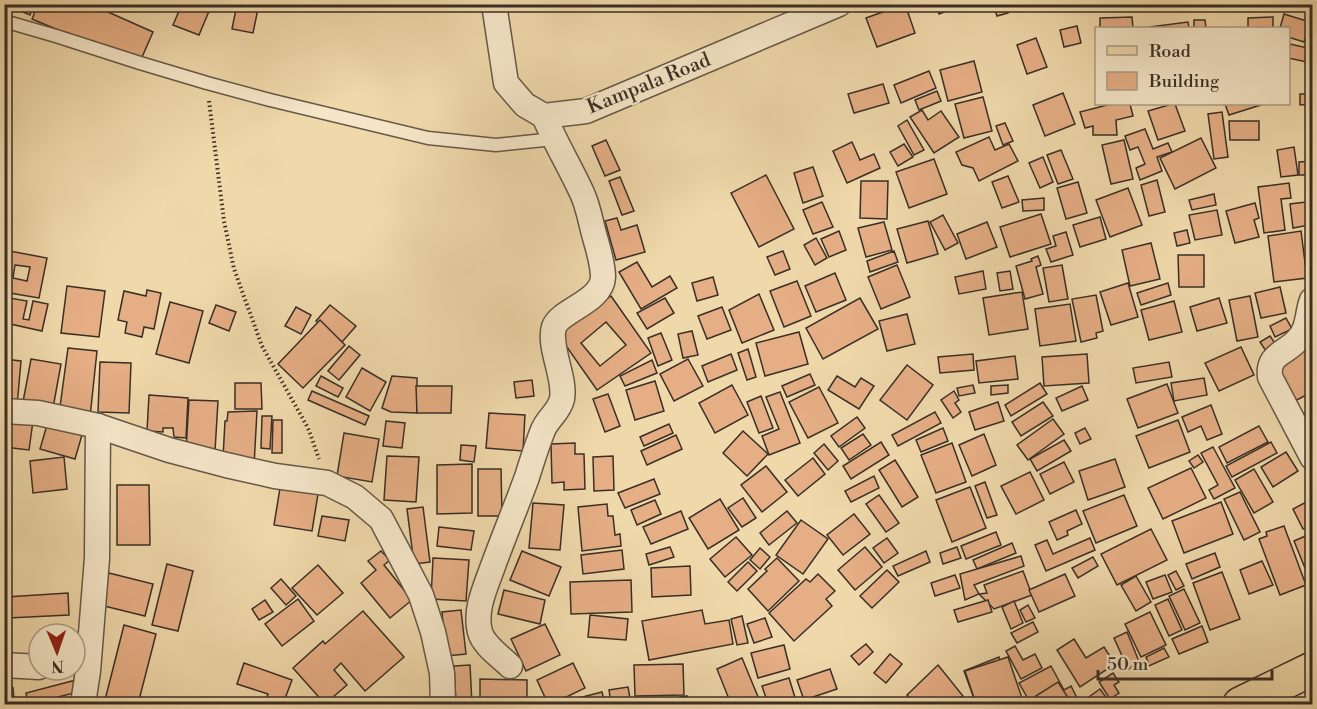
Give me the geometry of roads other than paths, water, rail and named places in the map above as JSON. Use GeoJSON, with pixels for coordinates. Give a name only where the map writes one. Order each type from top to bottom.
{"type":"FeatureCollection","features":[{"type":"Feature","properties":{"kind":"main road"},"geometry":{"type":"LineString","coordinates":[[1240,705],[1312,669]]}},
{"type":"Feature","properties":{"kind":"street"},"geometry":{"type":"LineString","coordinates":[[494,4],[506,83],[525,105],[544,116],[583,194],[601,261],[603,279],[595,295],[554,326],[562,399],[556,412],[545,424],[537,444],[481,602],[480,632],[486,643],[510,666]]}},
{"type":"Feature","properties":{"kind":"street","name":"Kampala Road"},"geometry":{"type":"LineString","coordinates":[[544,116],[586,111],[839,4]]}},
{"type":"Feature","properties":{"kind":"street"},"geometry":{"type":"LineString","coordinates":[[1312,300],[1302,336],[1291,347],[1274,358],[1269,368],[1270,377],[1312,457]]}},
{"type":"Feature","properties":{"kind":"street"},"geometry":{"type":"LineString","coordinates":[[4,411],[38,413],[98,426],[169,450],[226,465],[275,476],[327,483],[355,497],[381,519],[421,595],[433,632],[442,673],[443,705]]}},
{"type":"Feature","properties":{"kind":"street"},"geometry":{"type":"LineString","coordinates":[[87,633],[97,558],[98,426]]}},
{"type":"Feature","properties":{"kind":"street"},"geometry":{"type":"LineString","coordinates":[[4,665],[27,666]]}},
{"type":"Feature","properties":{"kind":"street"},"geometry":{"type":"LineString","coordinates":[[82,682],[83,705]]}},
{"type":"Feature","properties":{"kind":"lane"},"geometry":{"type":"LineString","coordinates":[[4,21],[207,83],[428,138],[496,145],[554,139]]}}]}
